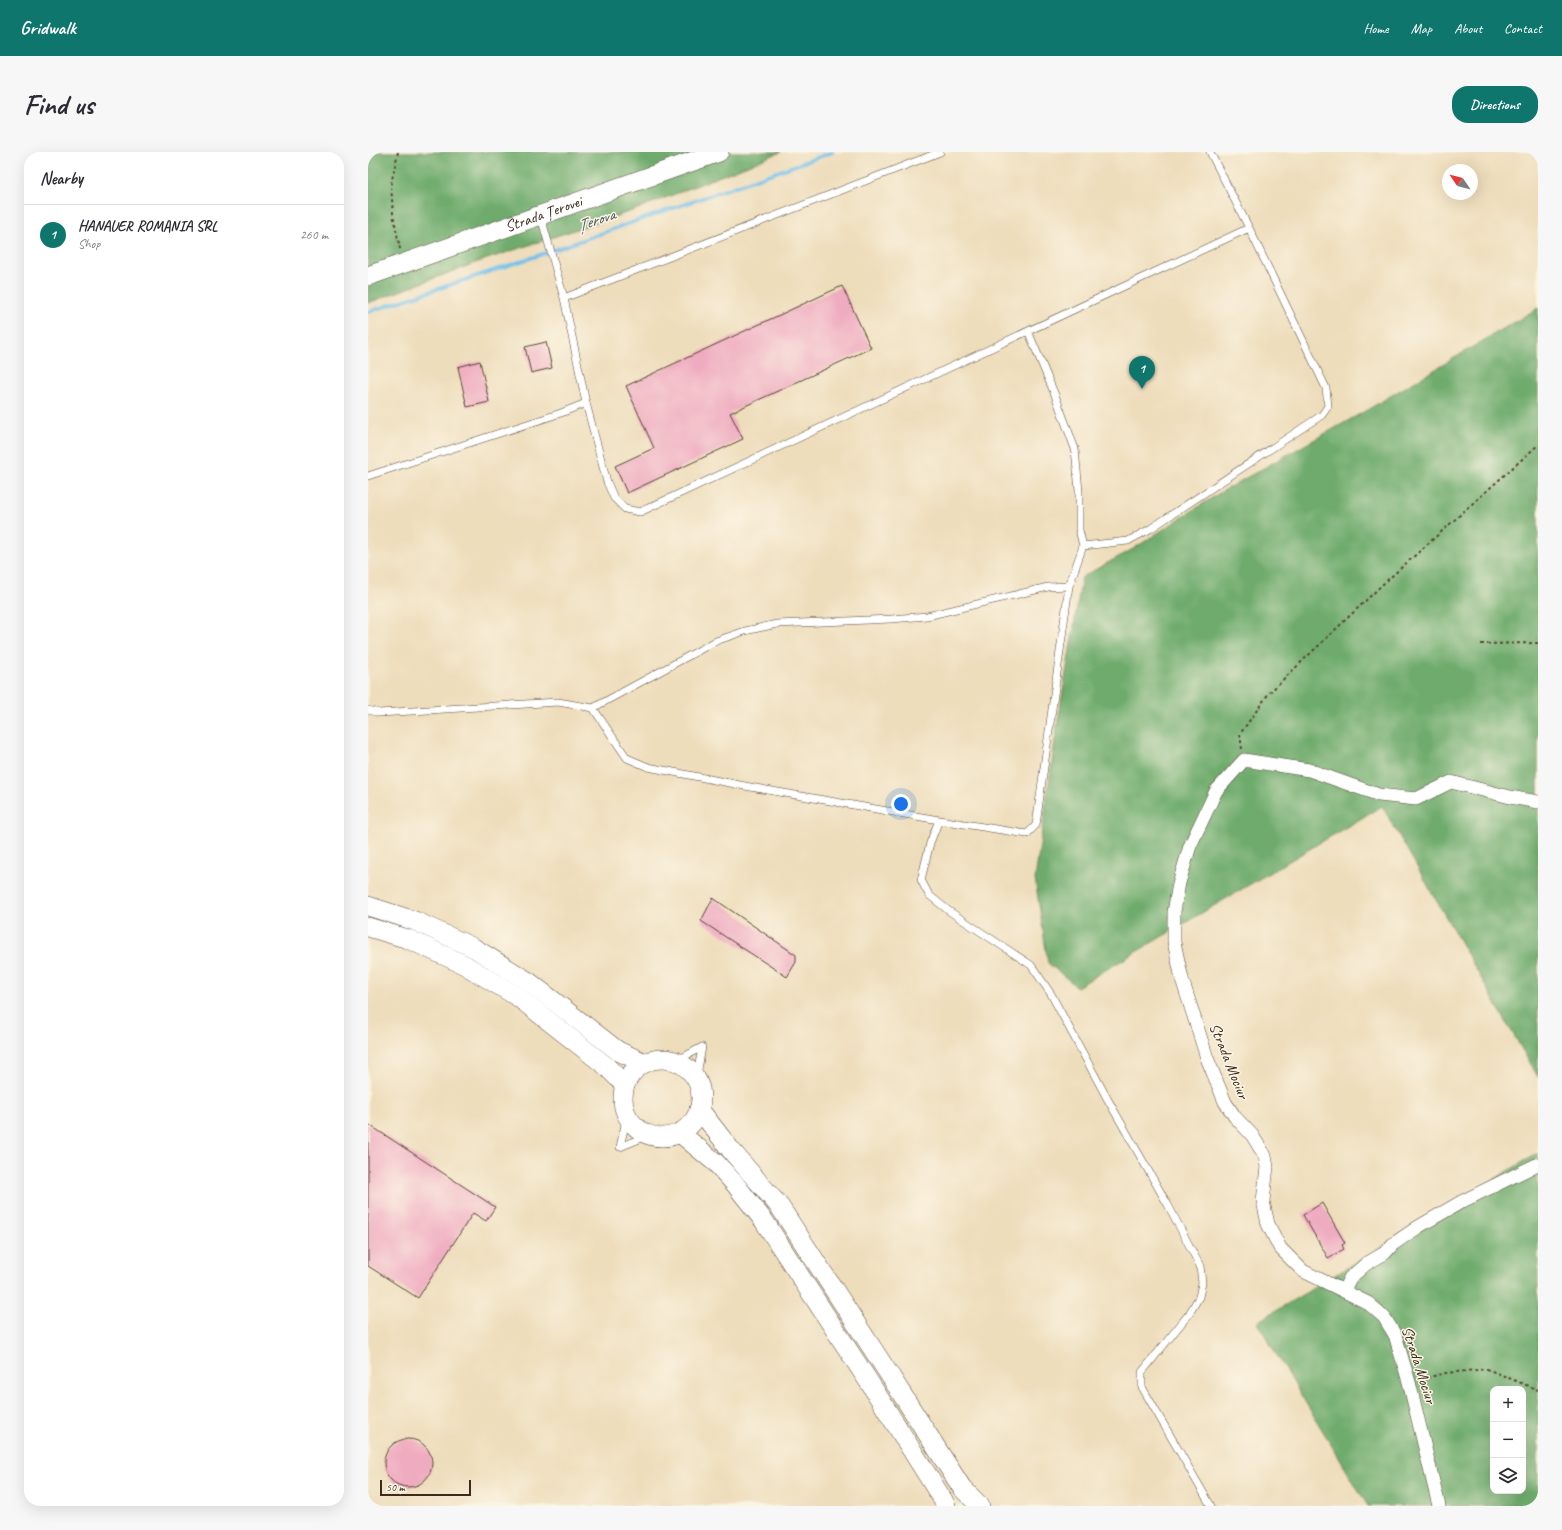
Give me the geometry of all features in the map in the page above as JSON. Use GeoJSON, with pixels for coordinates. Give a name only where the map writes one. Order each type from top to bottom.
{"type":"FeatureCollection","features":[{"type":"Feature","properties":{"kind":"street","name":"Strada Țerovei"},"geometry":{"type":"LineString","coordinates":[[368,276],[719,152]]}},
{"type":"Feature","properties":{"kind":"street"},"geometry":{"type":"LineString","coordinates":[[1244,760],[1309,770],[1379,795],[1416,799],[1451,782],[1510,797],[1538,802]]}},
{"type":"Feature","properties":{"kind":"street","name":"Strada Mociur"},"geometry":{"type":"LineString","coordinates":[[1244,760],[1216,790],[1190,846],[1179,884],[1174,912],[1174,942],[1182,979],[1202,1044],[1225,1102],[1235,1118],[1252,1135],[1265,1156],[1266,1167],[1263,1201],[1268,1224],[1280,1248],[1303,1271],[1368,1303],[1384,1317],[1395,1335],[1410,1382],[1439,1506]]}},
{"type":"Feature","properties":{"kind":"street"},"geometry":{"type":"LineString","coordinates":[[368,906],[415,921],[474,948],[529,982],[594,1026],[618,1051],[645,1063]]}},
{"type":"Feature","properties":{"kind":"street"},"geometry":{"type":"LineString","coordinates":[[368,926],[408,939],[465,965],[511,993],[606,1066],[625,1085]]}},
{"type":"Feature","properties":{"kind":"street"},"geometry":{"type":"LineString","coordinates":[[655,1060],[674,1062],[683,1066],[696,1080],[700,1090],[699,1109],[695,1119],[680,1133],[665,1137],[649,1135],[640,1131],[632,1124],[627,1116],[623,1095],[625,1085],[630,1076],[645,1063],[655,1060]]}},
{"type":"Feature","properties":{"kind":"street"},"geometry":{"type":"LineString","coordinates":[[699,1109],[730,1149],[780,1207],[962,1488],[980,1506]]}},
{"type":"Feature","properties":{"kind":"street"},"geometry":{"type":"LineString","coordinates":[[680,1133],[716,1163],[735,1184],[764,1221],[894,1427],[946,1506]]}},
{"type":"Feature","properties":{"kind":"street"},"geometry":{"type":"LineString","coordinates":[[1344,1290],[1350,1278],[1366,1264],[1385,1253],[1393,1244],[1418,1227],[1461,1202],[1538,1164]]}},
{"type":"Feature","properties":{"kind":"lane"},"geometry":{"type":"LineString","coordinates":[[564,298],[940,152]]}},
{"type":"Feature","properties":{"kind":"lane"},"geometry":{"type":"LineString","coordinates":[[1083,546],[1128,541],[1150,529],[1322,415],[1328,406],[1326,388],[1249,228],[1210,152]]}},
{"type":"Feature","properties":{"kind":"lane"},"geometry":{"type":"LineString","coordinates":[[540,215],[564,298],[586,403],[607,482],[614,498],[626,509],[640,512],[1249,228]]}},
{"type":"Feature","properties":{"kind":"lane"},"geometry":{"type":"LineString","coordinates":[[593,708],[627,758],[648,767],[750,787],[1027,834],[1036,826],[1069,586],[1083,546],[1079,530],[1079,491],[1075,449],[1055,395],[1028,331]]}},
{"type":"Feature","properties":{"kind":"lane"},"geometry":{"type":"LineString","coordinates":[[368,476],[561,413],[586,403]]}},
{"type":"Feature","properties":{"kind":"lane"},"geometry":{"type":"LineString","coordinates":[[368,710],[379,713],[558,702],[593,708],[716,641],[745,630],[777,624],[927,616],[1048,587],[1069,586]]}},
{"type":"Feature","properties":{"kind":"lane"},"geometry":{"type":"LineString","coordinates":[[938,820],[930,843],[921,880],[929,895],[949,911],[1031,965],[1051,994],[1108,1100],[1168,1205],[1200,1266],[1202,1283],[1199,1297],[1189,1314],[1142,1372],[1142,1387],[1211,1506]]}},
{"type":"Feature","properties":{"kind":"lane"},"geometry":{"type":"LineString","coordinates":[[674,1062],[702,1048],[696,1080]]}},
{"type":"Feature","properties":{"kind":"lane"},"geometry":{"type":"LineString","coordinates":[[627,1116],[620,1147],[649,1135]]}},
{"type":"Feature","properties":{"kind":"path"},"geometry":{"type":"LineString","coordinates":[[398,152],[391,184],[393,214],[402,264]]}},
{"type":"Feature","properties":{"kind":"path"},"geometry":{"type":"LineString","coordinates":[[1244,760],[1240,734],[1269,694],[1383,584],[1538,445]]}},
{"type":"Feature","properties":{"kind":"path"},"geometry":{"type":"LineString","coordinates":[[1481,644],[1538,643]]}},
{"type":"Feature","properties":{"kind":"path"},"geometry":{"type":"LineString","coordinates":[[1410,1382],[1446,1373],[1487,1369],[1538,1390]]}},
{"type":"Feature","properties":{"kind":"green space"},"geometry":{"type":"Polygon","coordinates":[[[368,152],[781,152],[632,211],[478,262],[368,303],[368,152]]]}},
{"type":"Feature","properties":{"kind":"green space"},"geometry":{"type":"Polygon","coordinates":[[[1538,308],[1538,1077],[1382,806],[1077,987],[1048,963],[1035,879],[1057,727],[1082,577],[1133,549],[1221,492],[1367,410],[1538,308]]]}},
{"type":"Feature","properties":{"kind":"green space"},"geometry":{"type":"Polygon","coordinates":[[[1538,1153],[1538,1506],[1368,1506],[1257,1322],[1538,1153]]]}},
{"type":"Feature","properties":{"kind":"building"},"geometry":{"type":"Polygon","coordinates":[[[842,286],[871,348],[730,413],[743,439],[627,493],[615,466],[654,448],[626,386],[842,286]]]}},
{"type":"Feature","properties":{"kind":"building"},"geometry":{"type":"Polygon","coordinates":[[[546,342],[552,368],[531,373],[525,347],[546,342]]]}},
{"type":"Feature","properties":{"kind":"building"},"geometry":{"type":"Polygon","coordinates":[[[480,361],[489,402],[467,407],[458,367],[480,361]]]}},
{"type":"Feature","properties":{"kind":"building"},"geometry":{"type":"Polygon","coordinates":[[[713,898],[796,955],[796,962],[787,977],[701,921],[713,898]]]}},
{"type":"Feature","properties":{"kind":"building"},"geometry":{"type":"Polygon","coordinates":[[[368,1124],[495,1207],[486,1221],[473,1213],[418,1298],[368,1266],[368,1124]]]}},
{"type":"Feature","properties":{"kind":"building"},"geometry":{"type":"Polygon","coordinates":[[[1322,1203],[1345,1243],[1342,1245],[1344,1249],[1328,1258],[1303,1215],[1322,1203]]]}},
{"type":"Feature","properties":{"kind":"building"},"geometry":{"type":"Polygon","coordinates":[[[408,1439],[417,1441],[425,1446],[430,1454],[432,1463],[430,1472],[425,1480],[417,1485],[408,1487],[399,1485],[391,1480],[386,1472],[384,1463],[386,1454],[391,1446],[399,1441],[408,1439]]]}},
{"type":"Feature","properties":{"kind":"waterway","name":"Țerova"},"geometry":{"type":"LineString","coordinates":[[368,312],[534,257],[833,152]]}},
{"type":"Feature","properties":{"kind":"place","name":"HANAUER ROMANIA SRL"},"geometry":{"type":"Point","coordinates":[1142,389]}}]}
